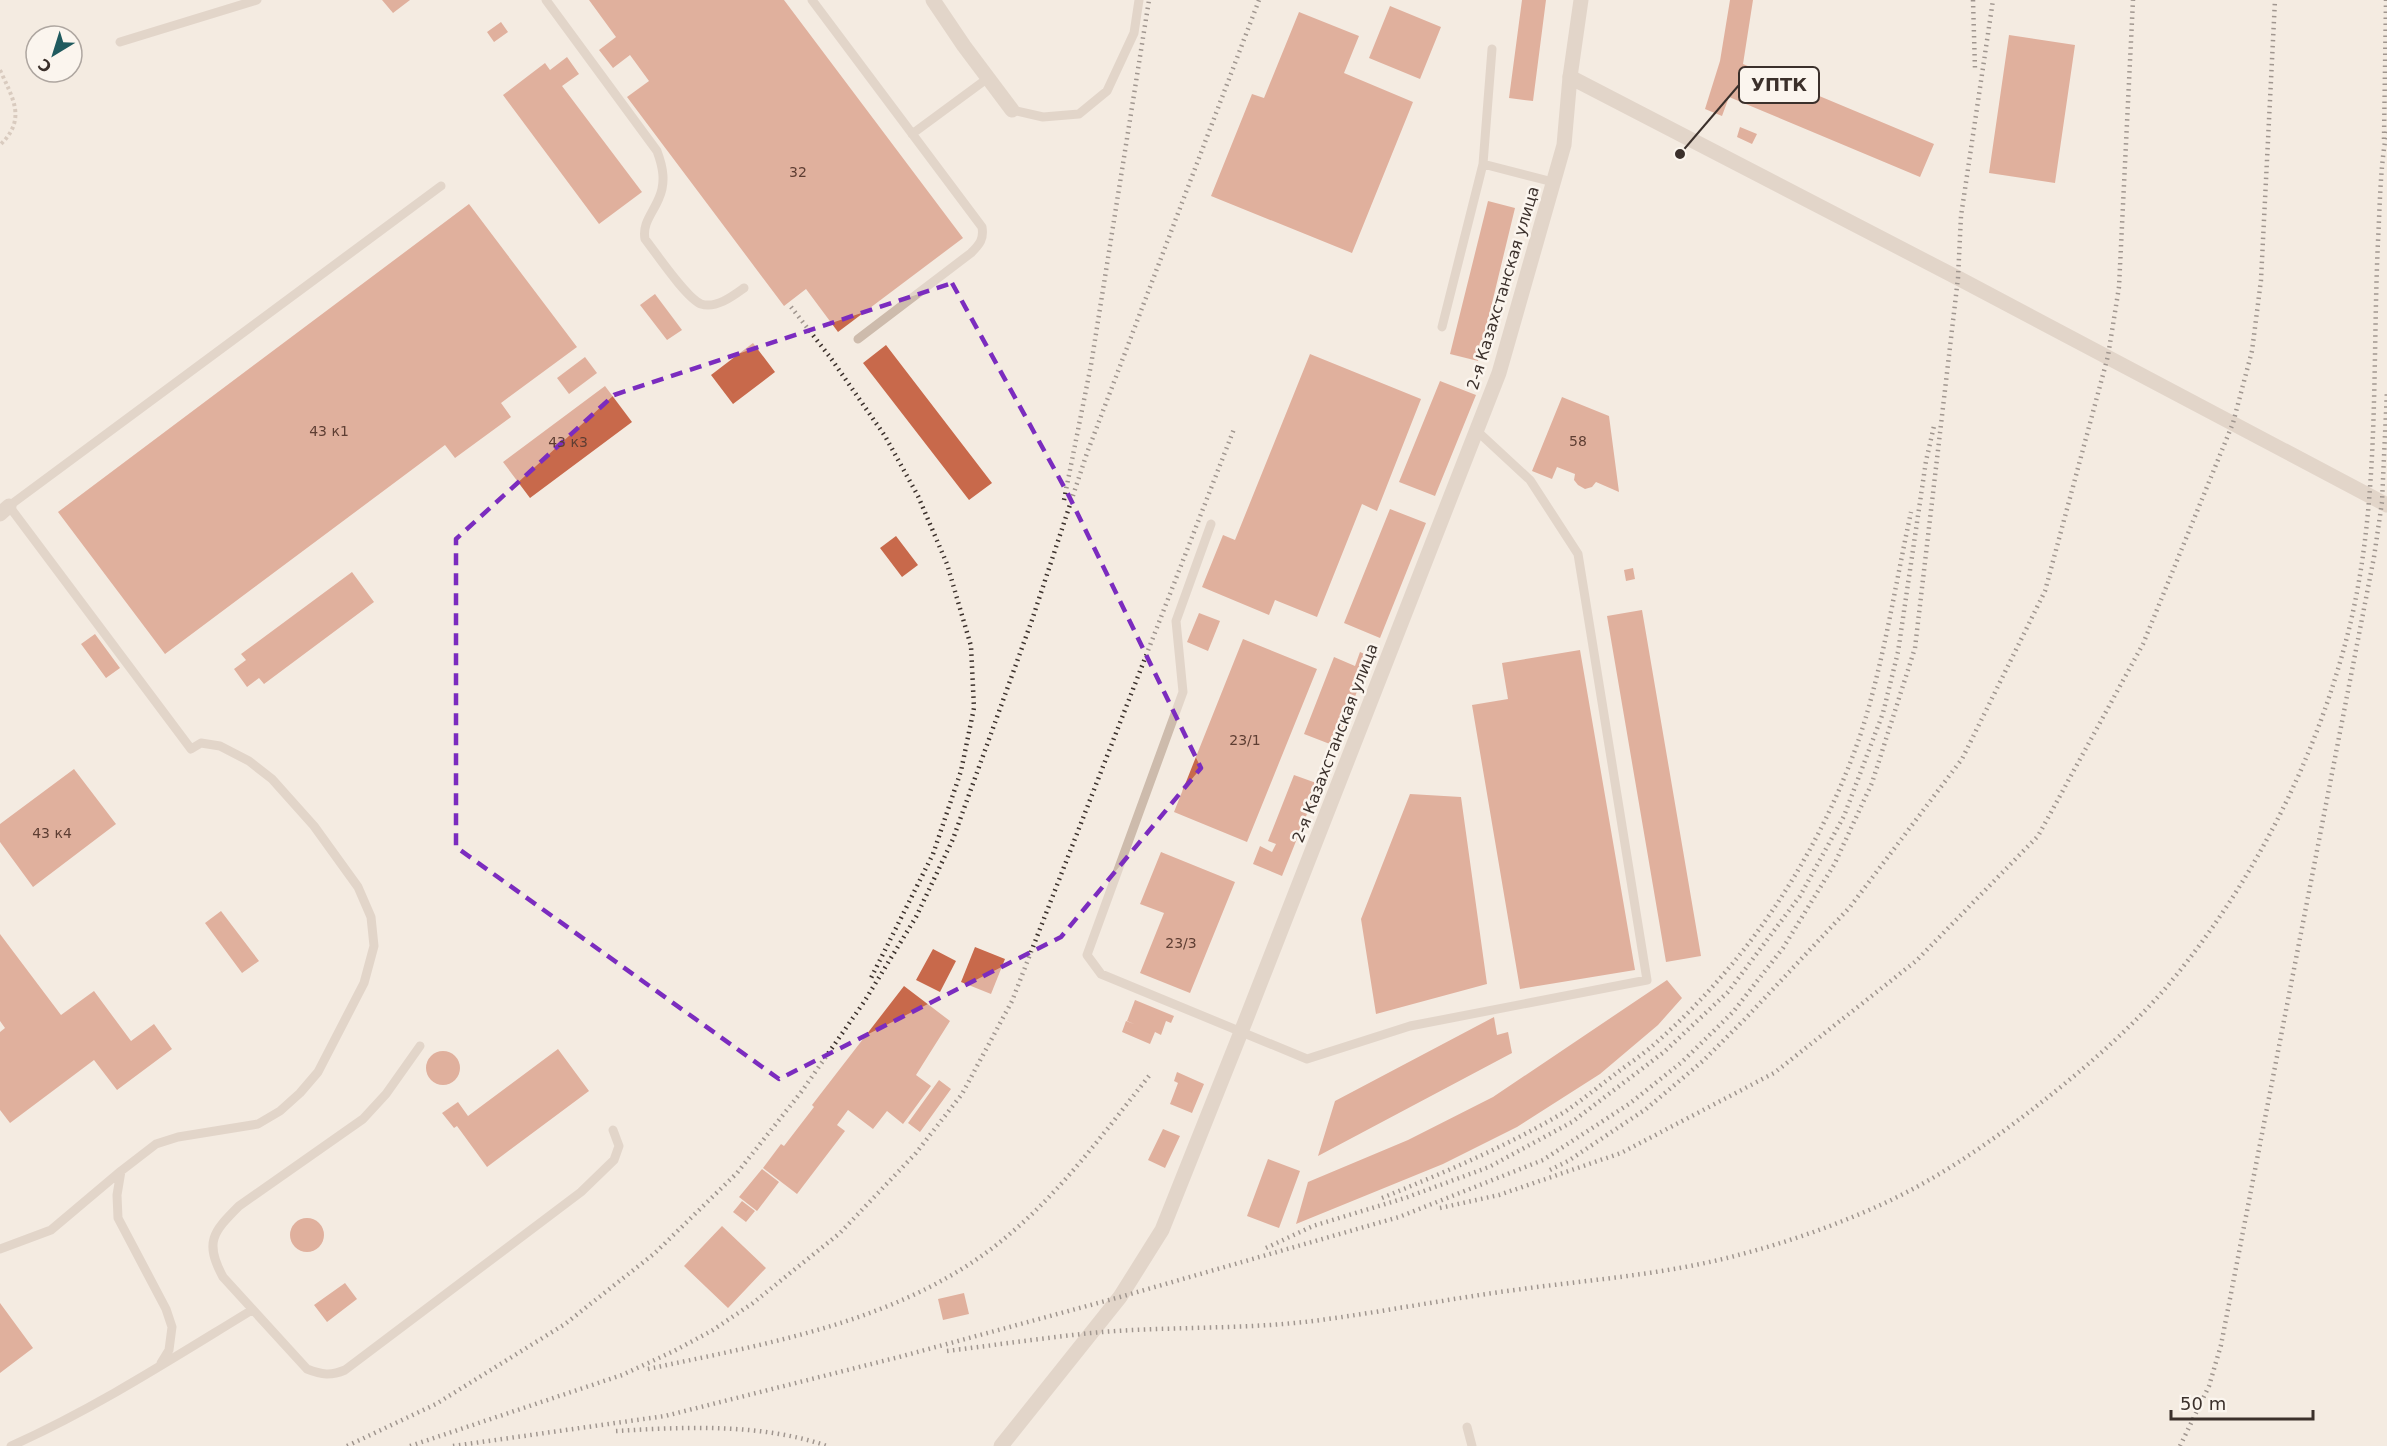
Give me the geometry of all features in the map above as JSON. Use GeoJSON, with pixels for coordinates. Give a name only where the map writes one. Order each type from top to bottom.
{"type":"FeatureCollection","features":[{"type":"Feature","properties":{"kind":"street"},"geometry":{"type":"LineString","coordinates":[[933,0],[1012,110]]}},
{"type":"Feature","properties":{"kind":"street","name":"2-я Казахстанская улица"},"geometry":{"type":"LineString","coordinates":[[1001,1446],[1120,1297],[1162,1230],[1241,1034],[1499,373],[1564,145],[1570,77],[1581,0]]}},
{"type":"Feature","properties":{"kind":"street"},"geometry":{"type":"LineString","coordinates":[[1570,77],[1958,278],[2387,505]]}},
{"type":"Feature","properties":{"kind":"lane"},"geometry":{"type":"LineString","coordinates":[[120,42],[256,0]]}},
{"type":"Feature","properties":{"kind":"lane"},"geometry":{"type":"LineString","coordinates":[[546,0],[657,151],[663,168],[663,183],[660,197],[646,222],[645,239],[690,297],[702,304],[716,304],[733,297],[744,288]]}},
{"type":"Feature","properties":{"kind":"lane"},"geometry":{"type":"LineString","coordinates":[[812,0],[982,227],[983,235],[980,243],[971,253],[858,339]]}},
{"type":"Feature","properties":{"kind":"lane"},"geometry":{"type":"LineString","coordinates":[[1012,110],[1043,117],[1079,114],[1107,91],[1134,33],[1139,0]]}},
{"type":"Feature","properties":{"kind":"lane"},"geometry":{"type":"LineString","coordinates":[[1442,327],[1483,164],[1492,49]]}},
{"type":"Feature","properties":{"kind":"lane"},"geometry":{"type":"LineString","coordinates":[[912,134],[988,78]]}},
{"type":"Feature","properties":{"kind":"lane"},"geometry":{"type":"LineString","coordinates":[[1483,164],[1553,182]]}},
{"type":"Feature","properties":{"kind":"lane"},"geometry":{"type":"LineString","coordinates":[[0,1249],[51,1230],[120,1171],[156,1144],[258,1124],[280,1111],[318,1072],[364,983],[374,946],[370,917],[358,887],[321,834],[272,779],[249,761],[220,746],[201,743],[191,749],[4,510],[441,186]]}},
{"type":"Feature","properties":{"kind":"lane"},"geometry":{"type":"LineString","coordinates":[[1211,524],[1176,621],[1182,692],[1087,955],[1101,974],[1241,1034],[1307,1059],[1410,1026],[1647,980],[1578,554],[1530,480],[1477,431]]}},
{"type":"Feature","properties":{"kind":"lane"},"geometry":{"type":"LineString","coordinates":[[420,1046],[386,1094],[363,1119],[239,1206],[222,1223],[212,1241],[214,1259],[223,1277],[307,1369],[319,1374],[333,1375],[345,1370],[581,1192],[614,1160],[619,1146],[613,1130]]}},
{"type":"Feature","properties":{"kind":"lane"},"geometry":{"type":"LineString","coordinates":[[120,1171],[117,1195],[118,1218],[166,1309],[172,1327],[169,1350],[160,1365]]}},
{"type":"Feature","properties":{"kind":"lane"},"geometry":{"type":"LineString","coordinates":[[11,1446],[54,1427],[108,1398],[252,1310]]}},
{"type":"Feature","properties":{"kind":"lane"},"geometry":{"type":"LineString","coordinates":[[1467,1427],[1472,1446]]}},
{"type":"Feature","properties":{"kind":"path"},"geometry":{"type":"LineString","coordinates":[[0,70],[15,104],[16,124],[0,145]]}},
{"type":"Feature","properties":{"kind":"highlighted area"},"geometry":{"type":"Polygon","coordinates":[[[952,283],[1068,494],[1201,768],[1061,937],[779,1079],[456,847],[456,539],[614,395],[952,283]]]}},
{"type":"Feature","properties":{"kind":"building"},"geometry":{"type":"Polygon","coordinates":[[[382,0],[410,0],[393,13],[382,0]]]}},
{"type":"Feature","properties":{"kind":"building"},"geometry":{"type":"Polygon","coordinates":[[[589,0],[784,0],[963,238],[838,332],[806,289],[784,306],[627,97],[649,81],[630,55],[613,68],[599,50],[616,37],[589,0]]]}},
{"type":"Feature","properties":{"kind":"building"},"geometry":{"type":"Polygon","coordinates":[[[1522,0],[1546,0],[1533,101],[1509,98],[1522,0]]]}},
{"type":"Feature","properties":{"kind":"building"},"geometry":{"type":"Polygon","coordinates":[[[1730,0],[1753,0],[1743,64],[1934,144],[1920,177],[1729,97],[1722,116],[1705,109],[1720,61],[1730,0]]]}},
{"type":"Feature","properties":{"kind":"building"},"geometry":{"type":"Polygon","coordinates":[[[1390,6],[1441,27],[1420,79],[1369,58],[1390,6]]]}},
{"type":"Feature","properties":{"kind":"building"},"geometry":{"type":"Polygon","coordinates":[[[1299,12],[1359,36],[1344,73],[1413,102],[1352,253],[1211,196],[1252,94],[1264,98],[1299,12]]]}},
{"type":"Feature","properties":{"kind":"building"},"geometry":{"type":"Polygon","coordinates":[[[501,22],[508,32],[494,42],[487,32],[501,22]]]}},
{"type":"Feature","properties":{"kind":"building"},"geometry":{"type":"Polygon","coordinates":[[[2009,35],[2075,45],[2055,183],[1989,173],[2009,35]]]}},
{"type":"Feature","properties":{"kind":"building"},"geometry":{"type":"Polygon","coordinates":[[[567,57],[579,74],[562,86],[642,192],[599,224],[503,95],[545,63],[550,70],[567,57]]]}},
{"type":"Feature","properties":{"kind":"building"},"geometry":{"type":"Polygon","coordinates":[[[1740,127],[1757,134],[1752,144],[1737,137],[1740,127]]]}},
{"type":"Feature","properties":{"kind":"building"},"geometry":{"type":"Polygon","coordinates":[[[1488,201],[1515,208],[1478,361],[1450,354],[1488,201]]]}},
{"type":"Feature","properties":{"kind":"building"},"geometry":{"type":"Polygon","coordinates":[[[469,204],[577,347],[501,403],[511,417],[455,458],[445,445],[165,654],[58,512],[469,204]]]}},
{"type":"Feature","properties":{"kind":"building"},"geometry":{"type":"Polygon","coordinates":[[[655,294],[682,330],[667,340],[640,305],[655,294]]]}},
{"type":"Feature","properties":{"kind":"building"},"geometry":{"type":"Polygon","coordinates":[[[753,343],[775,372],[733,404],[711,375],[753,343]]]}},
{"type":"Feature","properties":{"kind":"building"},"geometry":{"type":"Polygon","coordinates":[[[886,345],[992,483],[969,500],[863,363],[886,345]]]}},
{"type":"Feature","properties":{"kind":"building"},"geometry":{"type":"Polygon","coordinates":[[[1310,354],[1421,399],[1377,511],[1362,504],[1317,617],[1275,600],[1269,615],[1202,587],[1223,535],[1235,540],[1310,354]]]}},
{"type":"Feature","properties":{"kind":"building"},"geometry":{"type":"Polygon","coordinates":[[[585,357],[597,373],[569,394],[557,378],[585,357]]]}},
{"type":"Feature","properties":{"kind":"building"},"geometry":{"type":"Polygon","coordinates":[[[1440,381],[1476,395],[1435,496],[1399,482],[1440,381]]]}},
{"type":"Feature","properties":{"kind":"building"},"geometry":{"type":"Polygon","coordinates":[[[605,386],[632,422],[530,498],[503,462],[605,386]]]}},
{"type":"Feature","properties":{"kind":"building"},"geometry":{"type":"Polygon","coordinates":[[[1562,397],[1609,416],[1619,492],[1596,482],[1592,487],[1585,489],[1574,480],[1575,474],[1557,467],[1552,479],[1532,471],[1562,397]]]}},
{"type":"Feature","properties":{"kind":"building"},"geometry":{"type":"Polygon","coordinates":[[[1390,509],[1426,523],[1380,638],[1344,623],[1390,509]]]}},
{"type":"Feature","properties":{"kind":"building"},"geometry":{"type":"Polygon","coordinates":[[[896,536],[918,565],[902,577],[880,548],[896,536]]]}},
{"type":"Feature","properties":{"kind":"building"},"geometry":{"type":"Polygon","coordinates":[[[1633,568],[1635,579],[1626,581],[1624,570],[1633,568]]]}},
{"type":"Feature","properties":{"kind":"building"},"geometry":{"type":"Polygon","coordinates":[[[352,572],[374,602],[264,684],[259,678],[247,687],[234,669],[246,660],[241,654],[352,572]]]}},
{"type":"Feature","properties":{"kind":"building"},"geometry":{"type":"Polygon","coordinates":[[[1642,610],[1701,956],[1666,962],[1607,616],[1642,610]]]}},
{"type":"Feature","properties":{"kind":"building"},"geometry":{"type":"Polygon","coordinates":[[[1199,613],[1220,621],[1208,651],[1187,642],[1199,613]]]}},
{"type":"Feature","properties":{"kind":"building"},"geometry":{"type":"Polygon","coordinates":[[[95,634],[120,668],[106,678],[81,644],[95,634]]]}},
{"type":"Feature","properties":{"kind":"building"},"geometry":{"type":"Polygon","coordinates":[[[1243,639],[1317,669],[1247,842],[1174,812],[1243,639]]]}},
{"type":"Feature","properties":{"kind":"building"},"geometry":{"type":"Polygon","coordinates":[[[1580,650],[1635,970],[1520,989],[1472,705],[1508,699],[1502,663],[1580,650]]]}},
{"type":"Feature","properties":{"kind":"building"},"geometry":{"type":"Polygon","coordinates":[[[1360,652],[1371,657],[1335,746],[1304,734],[1334,657],[1355,666],[1360,652]]]}},
{"type":"Feature","properties":{"kind":"building"},"geometry":{"type":"Polygon","coordinates":[[[74,769],[116,824],[33,887],[0,842],[0,824],[74,769]]]}},
{"type":"Feature","properties":{"kind":"building"},"geometry":{"type":"Polygon","coordinates":[[[1294,775],[1319,784],[1282,876],[1253,864],[1260,846],[1272,852],[1276,844],[1268,841],[1294,775]]]}},
{"type":"Feature","properties":{"kind":"building"},"geometry":{"type":"Polygon","coordinates":[[[1410,794],[1461,797],[1487,984],[1376,1014],[1361,919],[1410,794]]]}},
{"type":"Feature","properties":{"kind":"building"},"geometry":{"type":"Polygon","coordinates":[[[1161,852],[1235,882],[1190,993],[1140,973],[1164,913],[1140,904],[1161,852]]]}},
{"type":"Feature","properties":{"kind":"building"},"geometry":{"type":"Polygon","coordinates":[[[221,911],[259,961],[242,973],[205,923],[221,911]]]}},
{"type":"Feature","properties":{"kind":"building"},"geometry":{"type":"Polygon","coordinates":[[[0,934],[61,1015],[94,991],[131,1041],[154,1024],[172,1049],[117,1090],[94,1060],[10,1123],[0,1110],[0,1032],[5,1028],[0,1021],[0,934]]]}},
{"type":"Feature","properties":{"kind":"building"},"geometry":{"type":"Polygon","coordinates":[[[975,947],[1005,959],[991,994],[961,982],[975,947]]]}},
{"type":"Feature","properties":{"kind":"building"},"geometry":{"type":"Polygon","coordinates":[[[933,949],[956,961],[940,992],[916,980],[933,949]]]}},
{"type":"Feature","properties":{"kind":"building"},"geometry":{"type":"Polygon","coordinates":[[[1667,980],[1682,998],[1658,1025],[1600,1074],[1517,1127],[1443,1164],[1296,1224],[1308,1182],[1408,1140],[1493,1097],[1667,980]]]}},
{"type":"Feature","properties":{"kind":"building"},"geometry":{"type":"Polygon","coordinates":[[[904,986],[950,1021],[916,1075],[931,1086],[903,1124],[887,1111],[873,1129],[848,1110],[837,1125],[845,1131],[797,1194],[763,1168],[781,1144],[784,1146],[814,1107],[812,1105],[904,986]]]}},
{"type":"Feature","properties":{"kind":"building"},"geometry":{"type":"Polygon","coordinates":[[[1135,1000],[1174,1016],[1171,1023],[1166,1021],[1161,1035],[1155,1032],[1150,1044],[1122,1032],[1126,1021],[1134,1024],[1127,1021],[1135,1000]]]}},
{"type":"Feature","properties":{"kind":"building"},"geometry":{"type":"Polygon","coordinates":[[[1494,1017],[1497,1035],[1508,1032],[1512,1053],[1318,1156],[1335,1101],[1494,1017]]]}},
{"type":"Feature","properties":{"kind":"building"},"geometry":{"type":"Polygon","coordinates":[[[558,1049],[589,1091],[487,1167],[457,1126],[454,1128],[442,1113],[458,1102],[468,1116],[558,1049]]]}},
{"type":"Feature","properties":{"kind":"building"},"geometry":{"type":"Polygon","coordinates":[[[443,1051],[455,1056],[460,1068],[455,1080],[443,1085],[431,1080],[426,1068],[431,1056],[443,1051]]]}},
{"type":"Feature","properties":{"kind":"building"},"geometry":{"type":"Polygon","coordinates":[[[1177,1072],[1204,1084],[1192,1113],[1170,1104],[1178,1083],[1174,1081],[1177,1072]]]}},
{"type":"Feature","properties":{"kind":"building"},"geometry":{"type":"Polygon","coordinates":[[[939,1080],[951,1089],[920,1132],[908,1123],[939,1080]]]}},
{"type":"Feature","properties":{"kind":"building"},"geometry":{"type":"Polygon","coordinates":[[[1163,1129],[1180,1136],[1165,1168],[1148,1160],[1163,1129]]]}},
{"type":"Feature","properties":{"kind":"building"},"geometry":{"type":"Polygon","coordinates":[[[1268,1159],[1300,1171],[1279,1228],[1247,1216],[1268,1159]]]}},
{"type":"Feature","properties":{"kind":"building"},"geometry":{"type":"Polygon","coordinates":[[[762,1169],[779,1182],[757,1211],[739,1197],[762,1169]]]}},
{"type":"Feature","properties":{"kind":"building"},"geometry":{"type":"Polygon","coordinates":[[[742,1201],[755,1211],[746,1222],[733,1212],[742,1201]]]}},
{"type":"Feature","properties":{"kind":"building"},"geometry":{"type":"Polygon","coordinates":[[[307,1218],[319,1223],[324,1235],[319,1247],[307,1252],[295,1247],[290,1235],[295,1223],[307,1218]]]}},
{"type":"Feature","properties":{"kind":"building"},"geometry":{"type":"Polygon","coordinates":[[[722,1226],[766,1268],[728,1308],[684,1266],[722,1226]]]}},
{"type":"Feature","properties":{"kind":"building"},"geometry":{"type":"Polygon","coordinates":[[[345,1283],[357,1299],[327,1322],[314,1305],[345,1283]]]}},
{"type":"Feature","properties":{"kind":"building"},"geometry":{"type":"Polygon","coordinates":[[[964,1293],[969,1314],[943,1320],[938,1299],[964,1293]]]}},
{"type":"Feature","properties":{"kind":"building"},"geometry":{"type":"Polygon","coordinates":[[[0,1303],[33,1348],[0,1373],[0,1303]]]}},
{"type":"Feature","properties":{"kind":"railway"},"geometry":{"type":"LineString","coordinates":[[1064,500],[1091,365],[1149,0]]}},
{"type":"Feature","properties":{"kind":"railway"},"geometry":{"type":"LineString","coordinates":[[347,1446],[436,1404],[565,1324],[655,1253],[737,1173],[802,1091],[864,1002],[916,917],[953,839],[1032,620],[1087,453],[1259,0]]}},
{"type":"Feature","properties":{"kind":"railway"},"geometry":{"type":"LineString","coordinates":[[1973,0],[1975,69]]}},
{"type":"Feature","properties":{"kind":"railway"},"geometry":{"type":"LineString","coordinates":[[453,1446],[665,1416],[899,1357],[1120,1297],[1399,1217],[1543,1160],[1629,1104],[1682,1062],[1733,1012],[1783,948],[1834,865],[1872,783],[1915,648],[1958,278],[1961,216],[1993,0]]}},
{"type":"Feature","properties":{"kind":"railway"},"geometry":{"type":"LineString","coordinates":[[1550,1170],[1568,1161],[1646,1109],[1703,1061],[1850,907],[1962,759],[2045,591],[2108,356],[2119,287],[2133,0]]}},
{"type":"Feature","properties":{"kind":"railway"},"geometry":{"type":"LineString","coordinates":[[1440,1208],[1499,1195],[1621,1153],[1774,1073],[1916,961],[2038,836],[2143,644],[2233,423],[2252,351],[2261,280],[2275,0]]}},
{"type":"Feature","properties":{"kind":"railway"},"geometry":{"type":"LineString","coordinates":[[2384,139],[2386,0]]}},
{"type":"Feature","properties":{"kind":"railway"},"geometry":{"type":"LineString","coordinates":[[947,1351],[1091,1333],[1258,1326],[1313,1321],[1715,1261],[1817,1231],[1909,1191],[1985,1145],[2090,1063],[2123,1033],[2169,984],[2200,945],[2228,904],[2279,817],[2319,725],[2336,677],[2349,629],[2366,533],[2373,436],[2380,199],[2387,130]]}},
{"type":"Feature","properties":{"kind":"railway"},"geometry":{"type":"LineString","coordinates":[[791,307],[830,357],[885,436],[918,496],[947,564],[971,646],[974,708],[961,771],[933,854],[871,978]]}},
{"type":"Feature","properties":{"kind":"railway"},"geometry":{"type":"LineString","coordinates":[[2180,1446],[2209,1386],[2221,1345],[2374,557],[2382,502],[2387,390]]}},
{"type":"Feature","properties":{"kind":"railway"},"geometry":{"type":"LineString","coordinates":[[1266,1248],[1313,1226],[1405,1198],[1489,1167],[1572,1122],[1664,1052],[1728,992],[1800,896],[1844,816],[1883,713],[1898,652],[1926,461],[1934,426]]}},
{"type":"Feature","properties":{"kind":"railway"},"geometry":{"type":"LineString","coordinates":[[410,1446],[622,1375],[713,1330],[753,1303],[840,1233],[916,1153],[962,1094],[1012,1001],[1234,429]]}},
{"type":"Feature","properties":{"kind":"railway"},"geometry":{"type":"LineString","coordinates":[[1382,1198],[1499,1147],[1566,1111],[1658,1041],[1692,1009],[1753,938],[1804,860],[1845,777],[1861,733],[1883,651],[1911,512]]}},
{"type":"Feature","properties":{"kind":"railway"},"geometry":{"type":"LineString","coordinates":[[648,1369],[744,1349],[839,1324],[929,1287],[972,1263],[1011,1233],[1049,1197],[1084,1158],[1149,1076]]}},
{"type":"Feature","properties":{"kind":"railway"},"geometry":{"type":"LineString","coordinates":[[616,1431],[723,1428],[776,1433],[827,1446]]}},
{"type":"Feature","properties":{"kind":"place","name":"УПТК"},"geometry":{"type":"Point","coordinates":[1680,154]}}]}
